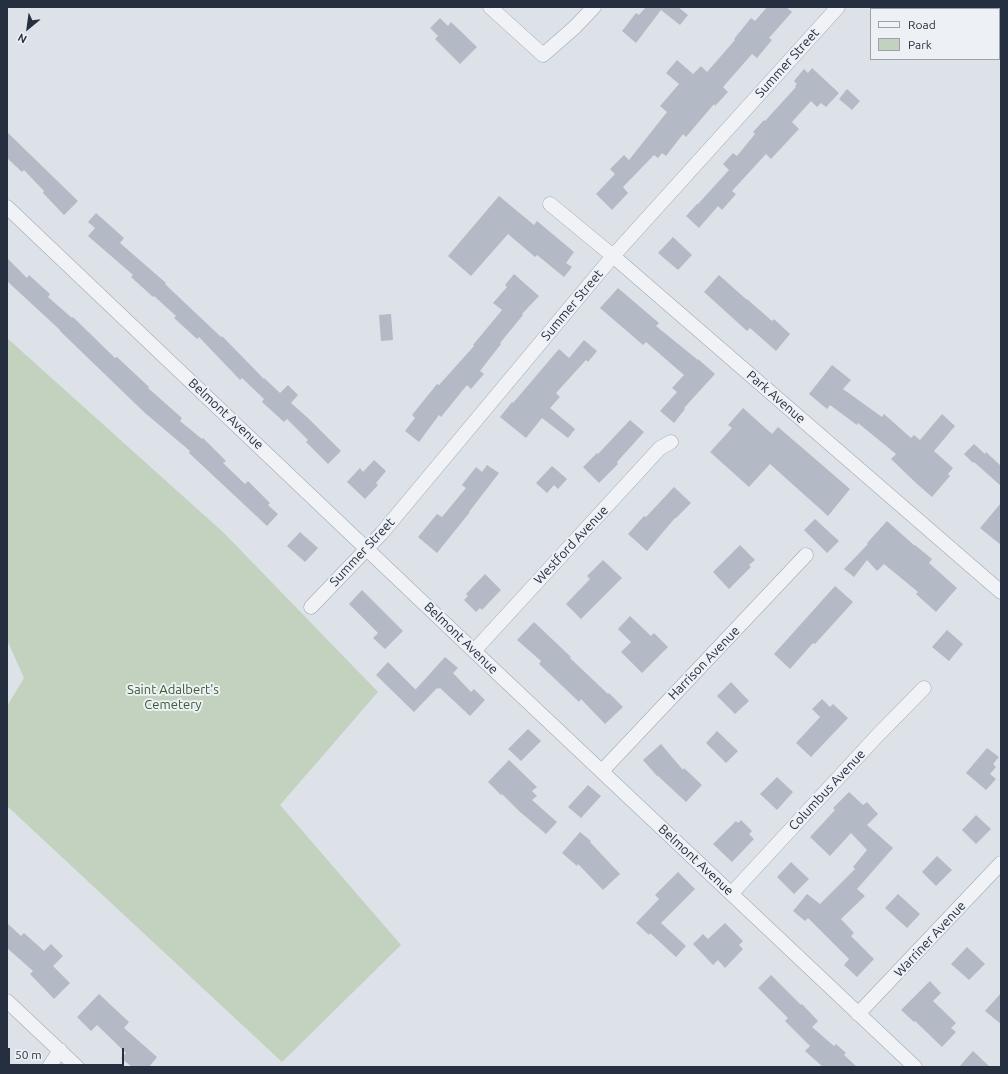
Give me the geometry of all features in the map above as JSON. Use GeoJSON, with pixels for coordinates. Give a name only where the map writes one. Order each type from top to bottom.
{"type":"FeatureCollection","features":[{"type":"Feature","properties":{"kind":"street"},"geometry":{"type":"LineString","coordinates":[[490,7],[543,55],[575,27],[594,7]]}},
{"type":"Feature","properties":{"kind":"street","name":"Summer Street"},"geometry":{"type":"LineString","coordinates":[[311,607],[381,534],[613,256],[838,7]]}},
{"type":"Feature","properties":{"kind":"street","name":"Park Avenue"},"geometry":{"type":"LineString","coordinates":[[550,204],[613,256],[1001,592]]}},
{"type":"Feature","properties":{"kind":"street","name":"Belmont Avenue"},"geometry":{"type":"LineString","coordinates":[[7,207],[474,651],[602,770],[915,1067]]}},
{"type":"Feature","properties":{"kind":"street","name":"Westford Avenue"},"geometry":{"type":"LineString","coordinates":[[474,651],[660,448],[671,442]]}},
{"type":"Feature","properties":{"kind":"street","name":"Harrison Avenue"},"geometry":{"type":"LineString","coordinates":[[602,770],[806,555]]}},
{"type":"Feature","properties":{"kind":"street","name":"Columbus Avenue"},"geometry":{"type":"LineString","coordinates":[[732,893],[876,737],[924,688]]}},
{"type":"Feature","properties":{"kind":"street","name":"Warriner Avenue"},"geometry":{"type":"LineString","coordinates":[[858,1014],[1001,863]]}},
{"type":"Feature","properties":{"kind":"street"},"geometry":{"type":"LineString","coordinates":[[7,1001],[77,1067]]}},
{"type":"Feature","properties":{"kind":"street"},"geometry":{"type":"LineString","coordinates":[[49,1067],[60,1050]]}},
{"type":"Feature","properties":{"kind":"green space","name":"Saint Adalbert's Cemetery"},"geometry":{"type":"Polygon","coordinates":[[[7,338],[224,533],[378,692],[280,805],[401,945],[282,1062],[7,806],[7,706],[24,678],[7,640],[7,338]]]}},
{"type":"Feature","properties":{"kind":"building"},"geometry":{"type":"Polygon","coordinates":[[[646,7],[678,7],[688,15],[680,25],[661,10],[636,43],[622,31],[636,13],[639,15],[646,7]]]}},
{"type":"Feature","properties":{"kind":"building"},"geometry":{"type":"Polygon","coordinates":[[[767,7],[786,7],[792,12],[769,38],[772,40],[757,58],[752,54],[723,87],[728,92],[715,106],[714,104],[686,137],[683,134],[666,156],[662,153],[658,158],[654,155],[623,187],[628,193],[612,210],[596,194],[615,174],[610,169],[624,155],[629,160],[667,112],[660,106],[679,84],[666,73],[677,60],[693,74],[701,66],[707,72],[735,40],[734,39],[751,18],[755,21],[767,7]]]}},
{"type":"Feature","properties":{"kind":"building"},"geometry":{"type":"Polygon","coordinates":[[[440,18],[448,26],[451,22],[477,47],[460,64],[435,39],[438,36],[430,28],[440,18]]]}},
{"type":"Feature","properties":{"kind":"building"},"geometry":{"type":"Polygon","coordinates":[[[812,68],[839,93],[826,107],[821,103],[817,107],[811,101],[792,122],[799,129],[771,159],[766,154],[732,191],[736,194],[722,210],[718,206],[699,228],[686,216],[729,170],[723,164],[733,153],[737,156],[755,134],[753,132],[796,87],[795,86],[797,84],[794,81],[804,69],[808,73],[812,68]]]}},
{"type":"Feature","properties":{"kind":"building"},"geometry":{"type":"Polygon","coordinates":[[[847,89],[860,101],[852,110],[839,99],[847,89]]]}},
{"type":"Feature","properties":{"kind":"building"},"geometry":{"type":"Polygon","coordinates":[[[7,132],[78,201],[64,215],[24,170],[22,172],[7,158],[7,132]]]}},
{"type":"Feature","properties":{"kind":"building"},"geometry":{"type":"Polygon","coordinates":[[[499,196],[534,225],[537,221],[574,252],[566,263],[572,267],[564,277],[537,255],[535,257],[508,234],[471,276],[448,256],[499,196]]]}},
{"type":"Feature","properties":{"kind":"building"},"geometry":{"type":"Polygon","coordinates":[[[96,213],[124,238],[120,243],[166,283],[165,284],[221,337],[222,336],[264,379],[280,393],[288,385],[298,395],[291,403],[341,451],[328,464],[306,442],[308,440],[287,419],[284,422],[262,402],[264,399],[242,378],[240,380],[199,337],[197,339],[174,318],[176,316],[131,277],[133,275],[88,236],[95,228],[88,222],[96,213]]]}},
{"type":"Feature","properties":{"kind":"building"},"geometry":{"type":"Polygon","coordinates":[[[673,237],[692,255],[678,270],[658,253],[673,237]]]}},
{"type":"Feature","properties":{"kind":"building"},"geometry":{"type":"Polygon","coordinates":[[[7,258],[27,278],[29,275],[50,294],[48,297],[72,318],[73,317],[115,358],[117,357],[149,387],[148,388],[182,418],[180,421],[202,439],[203,438],[226,461],[223,463],[245,484],[248,481],[270,503],[268,505],[278,514],[267,526],[189,453],[190,451],[145,413],[60,330],[7,281],[7,258]]]}},
{"type":"Feature","properties":{"kind":"building"},"geometry":{"type":"Polygon","coordinates":[[[514,274],[539,296],[522,314],[523,315],[480,371],[484,374],[471,389],[467,385],[441,417],[439,415],[419,442],[405,431],[415,418],[412,415],[437,384],[439,385],[474,346],[473,345],[502,310],[493,303],[507,287],[505,285],[514,274]]]}},
{"type":"Feature","properties":{"kind":"building"},"geometry":{"type":"Polygon","coordinates":[[[719,275],[772,321],[774,319],[790,334],[776,351],[750,328],[747,331],[704,292],[719,275]]]}},
{"type":"Feature","properties":{"kind":"building"},"geometry":{"type":"Polygon","coordinates":[[[618,288],[659,323],[656,326],[715,374],[684,408],[685,409],[674,423],[660,411],[677,392],[672,388],[684,375],[646,342],[643,345],[600,308],[618,288]]]}},
{"type":"Feature","properties":{"kind":"building"},"geometry":{"type":"Polygon","coordinates":[[[391,314],[393,340],[381,341],[379,315],[391,314]]]}},
{"type":"Feature","properties":{"kind":"building"},"geometry":{"type":"Polygon","coordinates":[[[584,340],[597,351],[588,362],[586,360],[556,393],[560,397],[550,408],[575,429],[568,438],[542,418],[526,438],[500,417],[559,349],[569,358],[584,340]]]}},
{"type":"Feature","properties":{"kind":"building"},"geometry":{"type":"Polygon","coordinates":[[[832,365],[851,380],[843,389],[882,417],[884,414],[911,438],[914,435],[920,440],[942,414],[955,426],[934,451],[953,468],[948,474],[950,476],[932,497],[891,459],[896,454],[858,423],[857,425],[830,405],[827,409],[809,394],[832,365]]]}},
{"type":"Feature","properties":{"kind":"building"},"geometry":{"type":"Polygon","coordinates":[[[743,408],[772,434],[778,427],[850,489],[828,516],[770,464],[749,487],[710,452],[732,428],[728,425],[743,408]]]}},
{"type":"Feature","properties":{"kind":"building"},"geometry":{"type":"Polygon","coordinates":[[[630,420],[644,432],[617,462],[618,464],[599,483],[583,467],[597,453],[598,454],[630,420]]]}},
{"type":"Feature","properties":{"kind":"building"},"geometry":{"type":"Polygon","coordinates":[[[974,444],[985,454],[986,452],[1001,466],[1001,486],[964,454],[974,444]]]}},
{"type":"Feature","properties":{"kind":"building"},"geometry":{"type":"Polygon","coordinates":[[[374,460],[386,471],[376,483],[378,485],[365,499],[347,482],[360,468],[363,472],[374,460]]]}},
{"type":"Feature","properties":{"kind":"building"},"geometry":{"type":"Polygon","coordinates":[[[487,465],[499,473],[437,553],[418,537],[437,514],[442,517],[466,488],[462,485],[476,467],[482,472],[487,465]]]}},
{"type":"Feature","properties":{"kind":"building"},"geometry":{"type":"Polygon","coordinates":[[[552,466],[567,479],[558,489],[554,485],[547,493],[536,483],[552,466]]]}},
{"type":"Feature","properties":{"kind":"building"},"geometry":{"type":"Polygon","coordinates":[[[674,487],[691,503],[675,518],[647,551],[628,534],[674,487]]]}},
{"type":"Feature","properties":{"kind":"building"},"geometry":{"type":"Polygon","coordinates":[[[1001,503],[1001,545],[980,528],[1001,503]]]}},
{"type":"Feature","properties":{"kind":"building"},"geometry":{"type":"Polygon","coordinates":[[[815,519],[839,541],[827,553],[804,530],[815,519]]]}},
{"type":"Feature","properties":{"kind":"building"},"geometry":{"type":"Polygon","coordinates":[[[887,521],[932,559],[929,563],[957,588],[936,612],[916,594],[918,592],[884,564],[877,571],[867,560],[854,577],[844,569],[887,521]]]}},
{"type":"Feature","properties":{"kind":"building"},"geometry":{"type":"Polygon","coordinates":[[[300,532],[318,548],[305,562],[287,546],[300,532]]]}},
{"type":"Feature","properties":{"kind":"building"},"geometry":{"type":"Polygon","coordinates":[[[740,545],[755,560],[749,565],[751,567],[729,589],[713,572],[740,545]]]}},
{"type":"Feature","properties":{"kind":"building"},"geometry":{"type":"Polygon","coordinates":[[[603,560],[622,578],[581,619],[566,604],[590,579],[587,576],[603,560]]]}},
{"type":"Feature","properties":{"kind":"building"},"geometry":{"type":"Polygon","coordinates":[[[485,574],[501,590],[482,610],[480,608],[476,612],[464,600],[468,596],[466,594],[485,574]]]}},
{"type":"Feature","properties":{"kind":"building"},"geometry":{"type":"Polygon","coordinates":[[[835,586],[853,602],[790,669],[774,654],[835,586]]]}},
{"type":"Feature","properties":{"kind":"building"},"geometry":{"type":"Polygon","coordinates":[[[362,590],[403,631],[385,649],[373,638],[378,633],[349,604],[362,590]]]}},
{"type":"Feature","properties":{"kind":"building"},"geometry":{"type":"Polygon","coordinates":[[[630,616],[651,636],[654,633],[668,647],[642,673],[621,652],[631,642],[618,629],[630,616]]]}},
{"type":"Feature","properties":{"kind":"building"},"geometry":{"type":"Polygon","coordinates":[[[534,622],[623,707],[605,724],[581,699],[579,702],[539,664],[541,661],[517,640],[534,622]]]}},
{"type":"Feature","properties":{"kind":"building"},"geometry":{"type":"Polygon","coordinates":[[[947,630],[963,644],[949,661],[932,647],[947,630]]]}},
{"type":"Feature","properties":{"kind":"building"},"geometry":{"type":"Polygon","coordinates":[[[445,657],[458,668],[453,673],[471,692],[474,689],[485,700],[470,716],[440,688],[437,688],[414,712],[376,675],[388,662],[416,689],[445,657]]]}},
{"type":"Feature","properties":{"kind":"building"},"geometry":{"type":"Polygon","coordinates":[[[731,682],[749,701],[735,714],[717,696],[731,682]]]}},
{"type":"Feature","properties":{"kind":"building"},"geometry":{"type":"Polygon","coordinates":[[[822,699],[830,707],[833,704],[848,718],[811,757],[796,743],[820,717],[812,709],[822,699]]]}},
{"type":"Feature","properties":{"kind":"building"},"geometry":{"type":"Polygon","coordinates":[[[528,729],[541,741],[521,761],[508,749],[528,729]]]}},
{"type":"Feature","properties":{"kind":"building"},"geometry":{"type":"Polygon","coordinates":[[[717,731],[738,751],[726,763],[706,743],[717,731]]]}},
{"type":"Feature","properties":{"kind":"building"},"geometry":{"type":"Polygon","coordinates":[[[661,744],[683,770],[684,768],[702,785],[686,802],[657,776],[643,760],[661,744]]]}},
{"type":"Feature","properties":{"kind":"building"},"geometry":{"type":"Polygon","coordinates":[[[987,748],[999,757],[993,764],[996,767],[990,774],[996,779],[986,790],[966,773],[987,748]]]}},
{"type":"Feature","properties":{"kind":"building"},"geometry":{"type":"Polygon","coordinates":[[[509,760],[537,787],[532,791],[537,796],[532,800],[557,822],[546,834],[488,782],[509,760]]]}},
{"type":"Feature","properties":{"kind":"building"},"geometry":{"type":"Polygon","coordinates":[[[777,777],[793,792],[777,810],[760,794],[777,777]]]}},
{"type":"Feature","properties":{"kind":"building"},"geometry":{"type":"Polygon","coordinates":[[[588,785],[601,796],[581,818],[568,807],[588,785]]]}},
{"type":"Feature","properties":{"kind":"building"},"geometry":{"type":"Polygon","coordinates":[[[849,792],[863,805],[867,802],[878,814],[867,825],[893,848],[857,889],[865,896],[841,919],[854,933],[851,936],[874,959],[857,977],[844,965],[849,959],[808,918],[805,921],[793,911],[807,894],[820,904],[855,869],[853,867],[867,850],[851,833],[830,856],[810,837],[835,810],[833,808],[849,792]]]}},
{"type":"Feature","properties":{"kind":"building"},"geometry":{"type":"Polygon","coordinates":[[[976,815],[991,829],[976,844],[962,830],[976,815]]]}},
{"type":"Feature","properties":{"kind":"building"},"geometry":{"type":"Polygon","coordinates":[[[741,820],[752,831],[749,834],[754,839],[732,862],[713,844],[736,821],[738,823],[741,820]]]}},
{"type":"Feature","properties":{"kind":"building"},"geometry":{"type":"Polygon","coordinates":[[[580,832],[591,841],[590,842],[620,874],[603,890],[578,864],[577,866],[562,853],[580,832]]]}},
{"type":"Feature","properties":{"kind":"building"},"geometry":{"type":"Polygon","coordinates":[[[937,856],[952,870],[936,886],[922,872],[937,856]]]}},
{"type":"Feature","properties":{"kind":"building"},"geometry":{"type":"Polygon","coordinates":[[[791,862],[809,879],[794,894],[777,877],[791,862]]]}},
{"type":"Feature","properties":{"kind":"building"},"geometry":{"type":"Polygon","coordinates":[[[678,872],[695,889],[661,923],[686,946],[676,957],[650,933],[649,935],[636,923],[659,899],[655,895],[678,872]]]}},
{"type":"Feature","properties":{"kind":"building"},"geometry":{"type":"Polygon","coordinates":[[[898,894],[920,914],[907,928],[885,908],[898,894]]]}},
{"type":"Feature","properties":{"kind":"building"},"geometry":{"type":"Polygon","coordinates":[[[7,923],[21,936],[24,933],[44,951],[51,944],[63,956],[53,966],[70,983],[54,999],[30,974],[33,971],[7,948],[7,923]]]}},
{"type":"Feature","properties":{"kind":"building"},"geometry":{"type":"Polygon","coordinates":[[[725,923],[743,941],[739,945],[743,949],[725,968],[718,960],[713,965],[693,944],[703,934],[708,939],[725,923]]]}},
{"type":"Feature","properties":{"kind":"building"},"geometry":{"type":"Polygon","coordinates":[[[967,947],[985,964],[969,980],[951,964],[967,947]]]}},
{"type":"Feature","properties":{"kind":"building"},"geometry":{"type":"Polygon","coordinates":[[[771,975],[818,1021],[812,1027],[834,1046],[836,1044],[846,1053],[844,1055],[857,1067],[823,1067],[805,1051],[810,1046],[785,1021],[788,1018],[758,988],[771,975]]]}},
{"type":"Feature","properties":{"kind":"building"},"geometry":{"type":"Polygon","coordinates":[[[930,981],[941,993],[933,1001],[956,1023],[951,1028],[956,1032],[942,1047],[915,1021],[914,1022],[901,1010],[930,981]]]}},
{"type":"Feature","properties":{"kind":"building"},"geometry":{"type":"Polygon","coordinates":[[[1001,993],[1001,1024],[985,1011],[1001,993]]]}},
{"type":"Feature","properties":{"kind":"building"},"geometry":{"type":"Polygon","coordinates":[[[99,994],[129,1022],[124,1028],[157,1057],[149,1067],[132,1067],[121,1058],[126,1053],[97,1025],[91,1031],[77,1017],[99,994]]]}},
{"type":"Feature","properties":{"kind":"building"},"geometry":{"type":"Polygon","coordinates":[[[973,1051],[990,1067],[959,1067],[973,1051]]]}}]}
